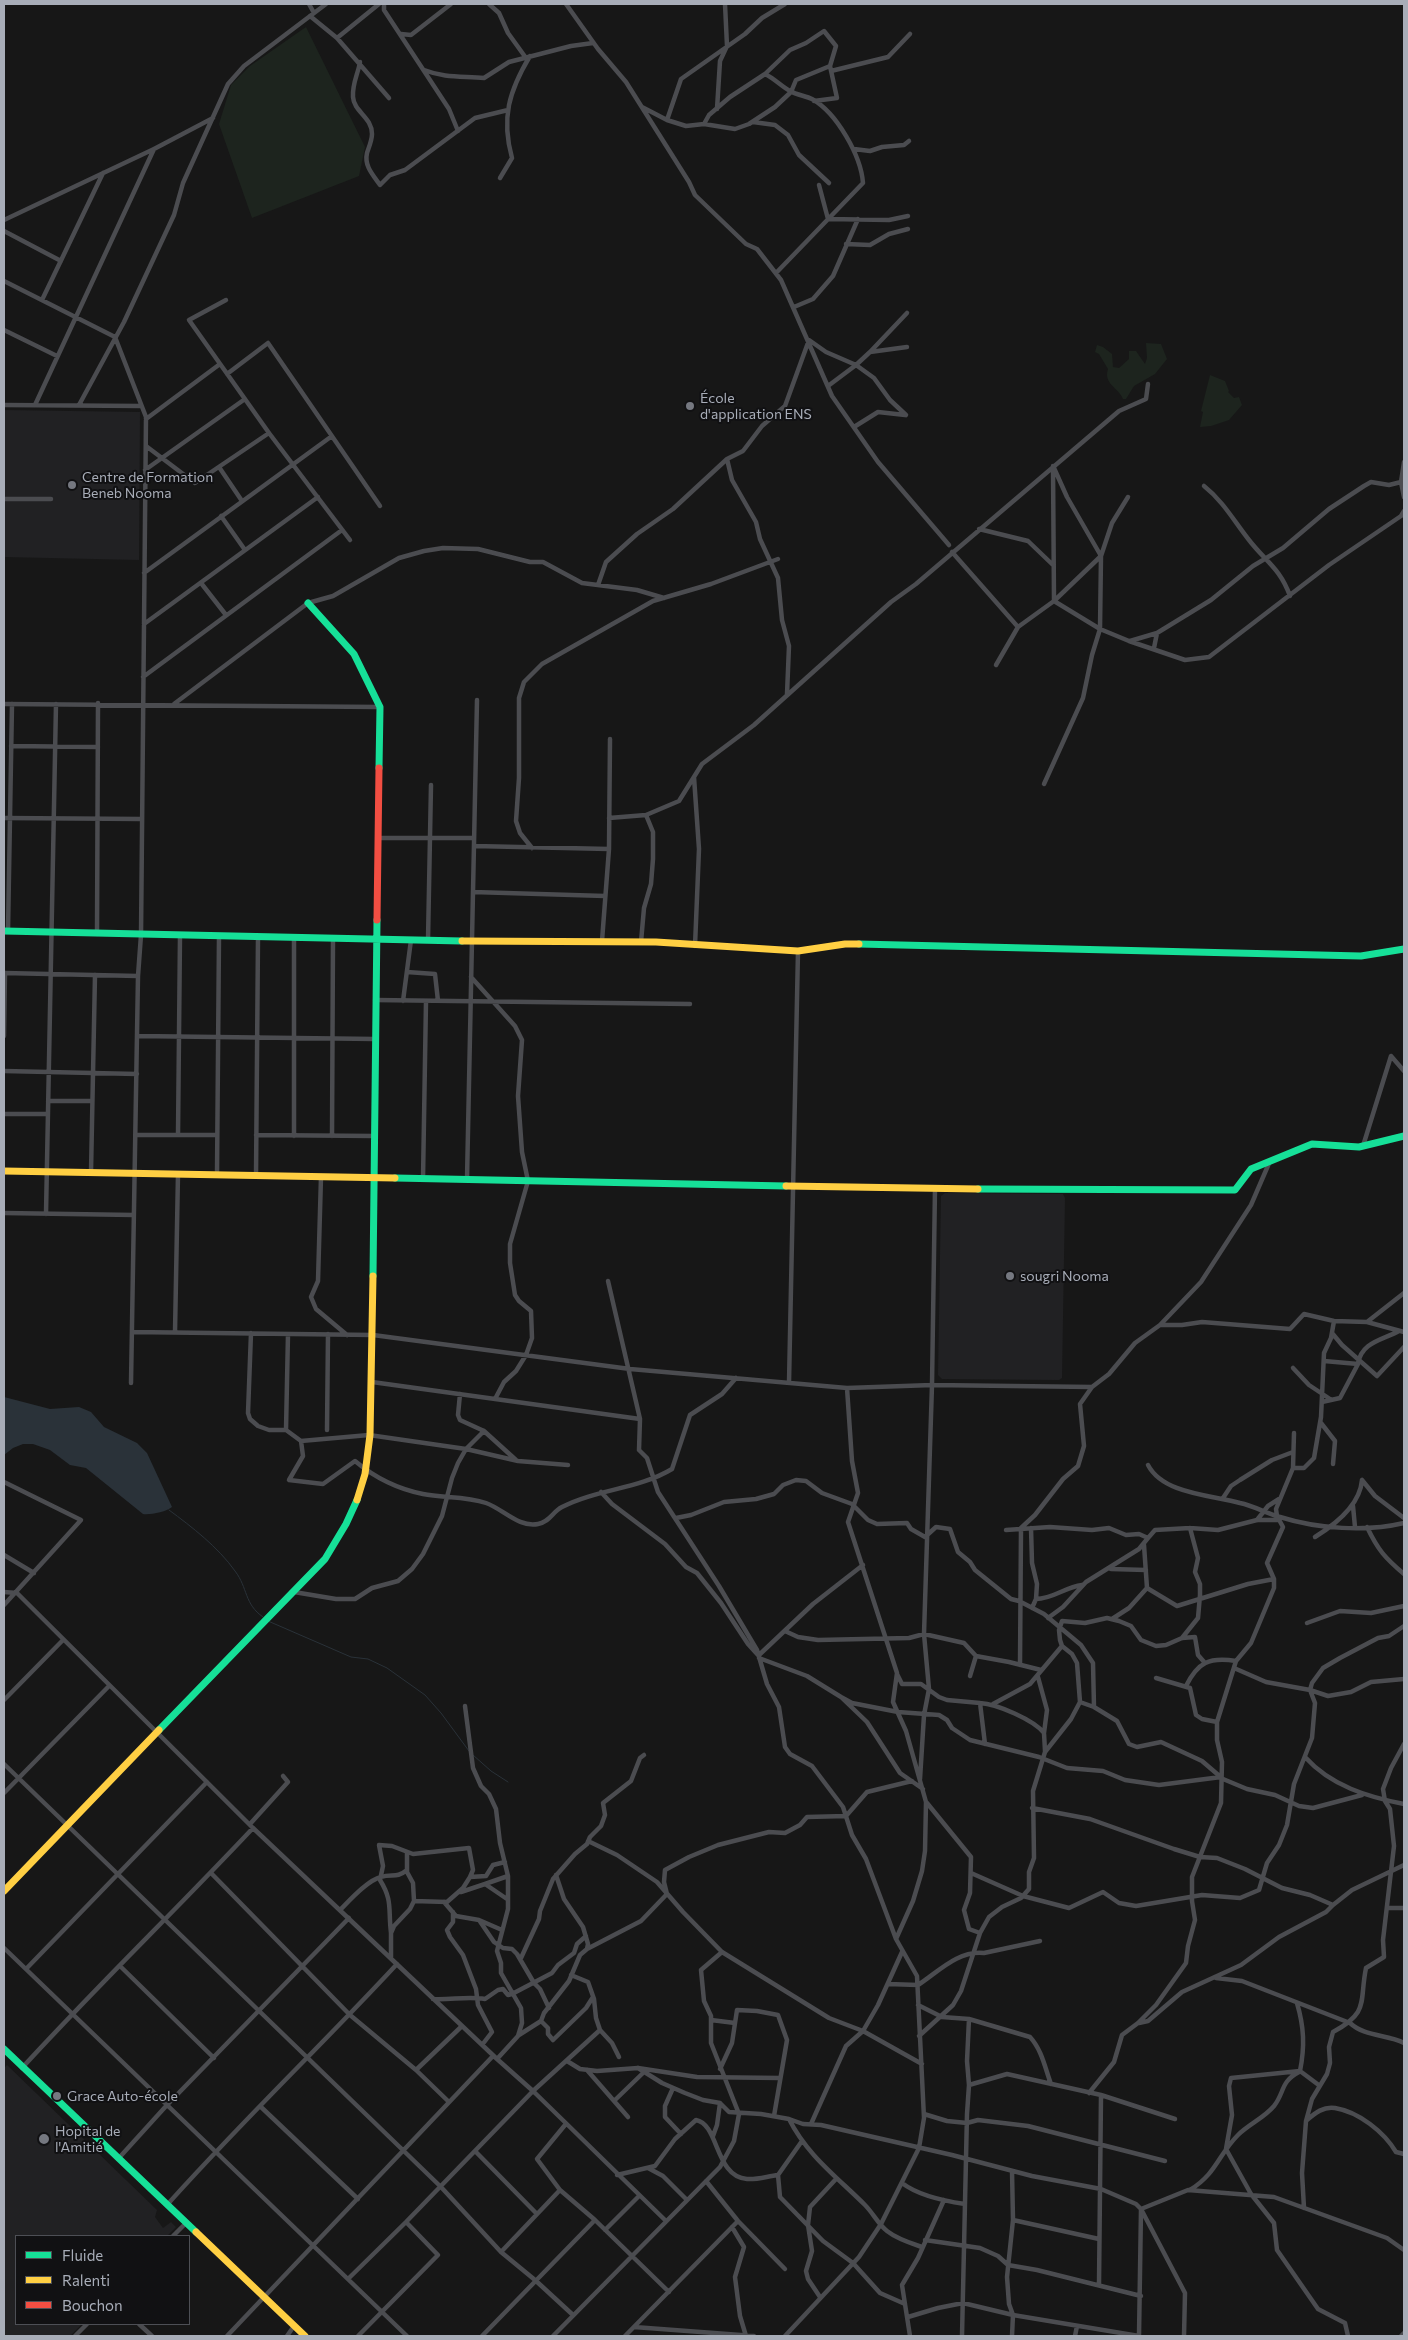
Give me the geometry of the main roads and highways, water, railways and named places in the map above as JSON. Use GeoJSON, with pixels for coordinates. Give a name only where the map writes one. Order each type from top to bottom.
{"type":"FeatureCollection","features":[{"type":"Feature","properties":{"kind":"waterway"},"geometry":{"type":"LineString","coordinates":[[169,1510],[187,1523],[221,1554],[239,1577],[252,1607],[263,1617]]}},
{"type":"Feature","properties":{"kind":"waterway"},"geometry":{"type":"LineString","coordinates":[[268,1621],[351,1657],[368,1659],[387,1668],[425,1695],[469,1751]]}},
{"type":"Feature","properties":{"kind":"waterway"},"geometry":{"type":"LineString","coordinates":[[473,1755],[491,1771],[508,1782]]}},
{"type":"Feature","properties":{"kind":"place","name":"École d'application ENS"},"geometry":{"type":"Point","coordinates":[690,406]}},
{"type":"Feature","properties":{"kind":"place","name":"Centre de Formation Beneb Nooma"},"geometry":{"type":"Point","coordinates":[72,485]}},
{"type":"Feature","properties":{"kind":"place","name":"sougri Nooma"},"geometry":{"type":"Point","coordinates":[1010,1276]}},
{"type":"Feature","properties":{"kind":"place","name":"Grace Auto-école"},"geometry":{"type":"Point","coordinates":[57,2096]}},
{"type":"Feature","properties":{"kind":"place","name":"Hopital de l'Amitié"},"geometry":{"type":"Point","coordinates":[44,2139]}}]}
